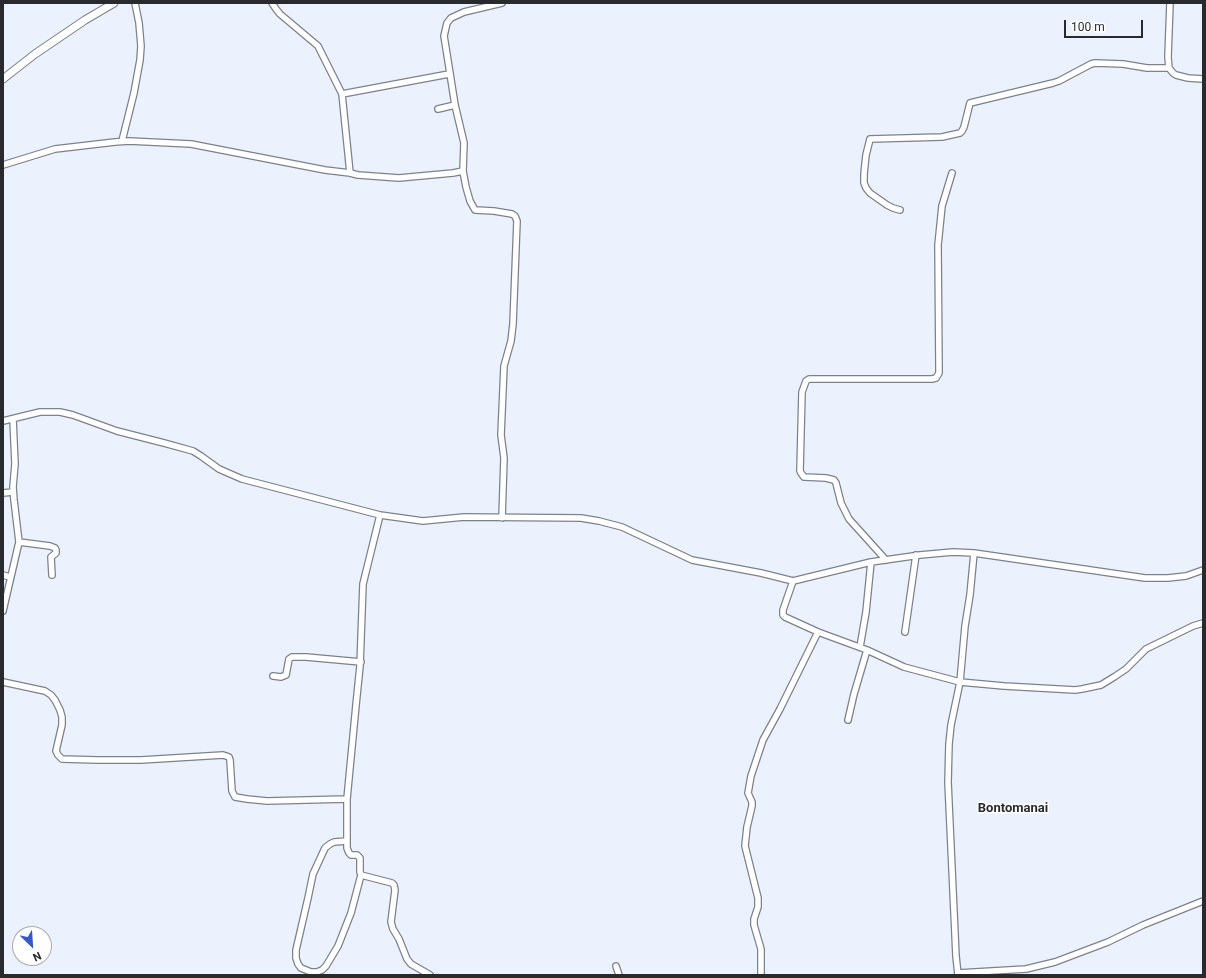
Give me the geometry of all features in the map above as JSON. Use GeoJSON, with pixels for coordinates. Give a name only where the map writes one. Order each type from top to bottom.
{"type":"FeatureCollection","features":[{"type":"Feature","properties":{"kind":"main road"},"geometry":{"type":"LineString","coordinates":[[3,79],[35,54],[85,20],[114,3]]}},
{"type":"Feature","properties":{"kind":"street"},"geometry":{"type":"LineString","coordinates":[[122,142],[134,93],[140,60],[141,46],[135,3]]}},
{"type":"Feature","properties":{"kind":"street"},"geometry":{"type":"LineString","coordinates":[[272,3],[280,14],[318,46],[342,94],[350,173]]}},
{"type":"Feature","properties":{"kind":"street"},"geometry":{"type":"LineString","coordinates":[[502,3],[455,15],[447,23],[444,36],[455,105],[464,143],[463,171],[470,201],[475,210],[512,214],[515,216],[517,221],[513,324],[511,341],[504,366],[502,435],[504,458],[502,518]]}},
{"type":"Feature","properties":{"kind":"street"},"geometry":{"type":"LineString","coordinates":[[1170,3],[1168,57],[1170,68],[1176,75],[1188,78],[1203,79]]}},
{"type":"Feature","properties":{"kind":"street"},"geometry":{"type":"LineString","coordinates":[[900,210],[887,205],[870,193],[866,188],[864,183],[864,174],[866,155],[870,139],[941,137],[960,133],[964,128],[970,103],[1053,83],[1095,63],[1124,64],[1147,68],[1170,68]]}},
{"type":"Feature","properties":{"kind":"street"},"geometry":{"type":"LineString","coordinates":[[342,94],[450,74]]}},
{"type":"Feature","properties":{"kind":"street"},"geometry":{"type":"LineString","coordinates":[[438,109],[455,105]]}},
{"type":"Feature","properties":{"kind":"street"},"geometry":{"type":"LineString","coordinates":[[3,165],[55,149],[122,142],[191,144],[325,170],[350,173],[358,176],[399,178],[463,171]]}},
{"type":"Feature","properties":{"kind":"street"},"geometry":{"type":"LineString","coordinates":[[886,560],[849,519],[841,503],[835,482],[826,478],[804,476],[801,474],[802,392],[806,381],[809,379],[932,380],[936,378],[939,373],[938,245],[942,206],[952,173]]}},
{"type":"Feature","properties":{"kind":"street"},"geometry":{"type":"LineString","coordinates":[[3,421],[40,412],[60,412],[73,415],[117,431],[193,451],[219,469],[242,479],[380,515],[423,521],[464,517],[580,518],[599,521],[622,527],[692,560],[727,566],[793,581],[871,562],[916,555],[953,552],[1145,578],[1186,576],[1203,570]]}},
{"type":"Feature","properties":{"kind":"street"},"geometry":{"type":"LineString","coordinates":[[3,611],[19,542],[13,492],[15,464],[13,419]]}},
{"type":"Feature","properties":{"kind":"street"},"geometry":{"type":"LineString","coordinates":[[3,493],[13,492]]}},
{"type":"Feature","properties":{"kind":"street"},"geometry":{"type":"LineString","coordinates":[[347,841],[334,842],[325,848],[313,874],[296,950],[298,964],[301,968],[311,972],[322,970],[338,946],[351,913],[361,875],[360,858],[349,853],[347,841],[347,799],[361,662],[363,584],[380,515]]}},
{"type":"Feature","properties":{"kind":"street"},"geometry":{"type":"LineString","coordinates":[[19,542],[55,548],[56,553],[51,557],[52,575]]}},
{"type":"Feature","properties":{"kind":"street"},"geometry":{"type":"LineString","coordinates":[[974,554],[960,682],[952,720],[949,744],[948,782],[958,974],[1026,969],[1055,962],[1108,942],[1143,925],[1203,901]]}},
{"type":"Feature","properties":{"kind":"street"},"geometry":{"type":"LineString","coordinates":[[905,632],[916,555]]}},
{"type":"Feature","properties":{"kind":"street"},"geometry":{"type":"LineString","coordinates":[[860,647],[866,612],[871,562]]}},
{"type":"Feature","properties":{"kind":"street"},"geometry":{"type":"LineString","coordinates":[[3,575],[10,577]]}},
{"type":"Feature","properties":{"kind":"street"},"geometry":{"type":"LineString","coordinates":[[793,581],[783,610],[783,615],[786,617],[818,632],[860,647],[904,667],[960,682],[1075,690],[1101,685],[1126,669],[1146,649],[1203,623]]}},
{"type":"Feature","properties":{"kind":"street"},"geometry":{"type":"LineString","coordinates":[[761,975],[761,949],[754,925],[754,919],[758,907],[758,898],[745,846],[747,827],[752,806],[748,793],[751,776],[763,740],[818,632]]}},
{"type":"Feature","properties":{"kind":"street"},"geometry":{"type":"LineString","coordinates":[[848,720],[867,650]]}},
{"type":"Feature","properties":{"kind":"street"},"geometry":{"type":"LineString","coordinates":[[273,676],[281,677],[286,675],[289,659],[292,657],[361,662]]}},
{"type":"Feature","properties":{"kind":"street"},"geometry":{"type":"LineString","coordinates":[[3,682],[45,691],[55,700],[62,717],[62,725],[56,752],[62,759],[141,760],[223,755],[228,757],[230,760],[232,791],[235,797],[267,802],[347,799]]}},
{"type":"Feature","properties":{"kind":"street"},"geometry":{"type":"LineString","coordinates":[[361,875],[392,883],[394,885],[395,890],[391,922],[393,929],[411,964],[430,975]]}},
{"type":"Feature","properties":{"kind":"street"},"geometry":{"type":"LineString","coordinates":[[616,966],[619,975]]}},
{"type":"Feature","properties":{"kind":"district","name":"Bontomanai"},"geometry":{"type":"Point","coordinates":[1013,809]}}]}
